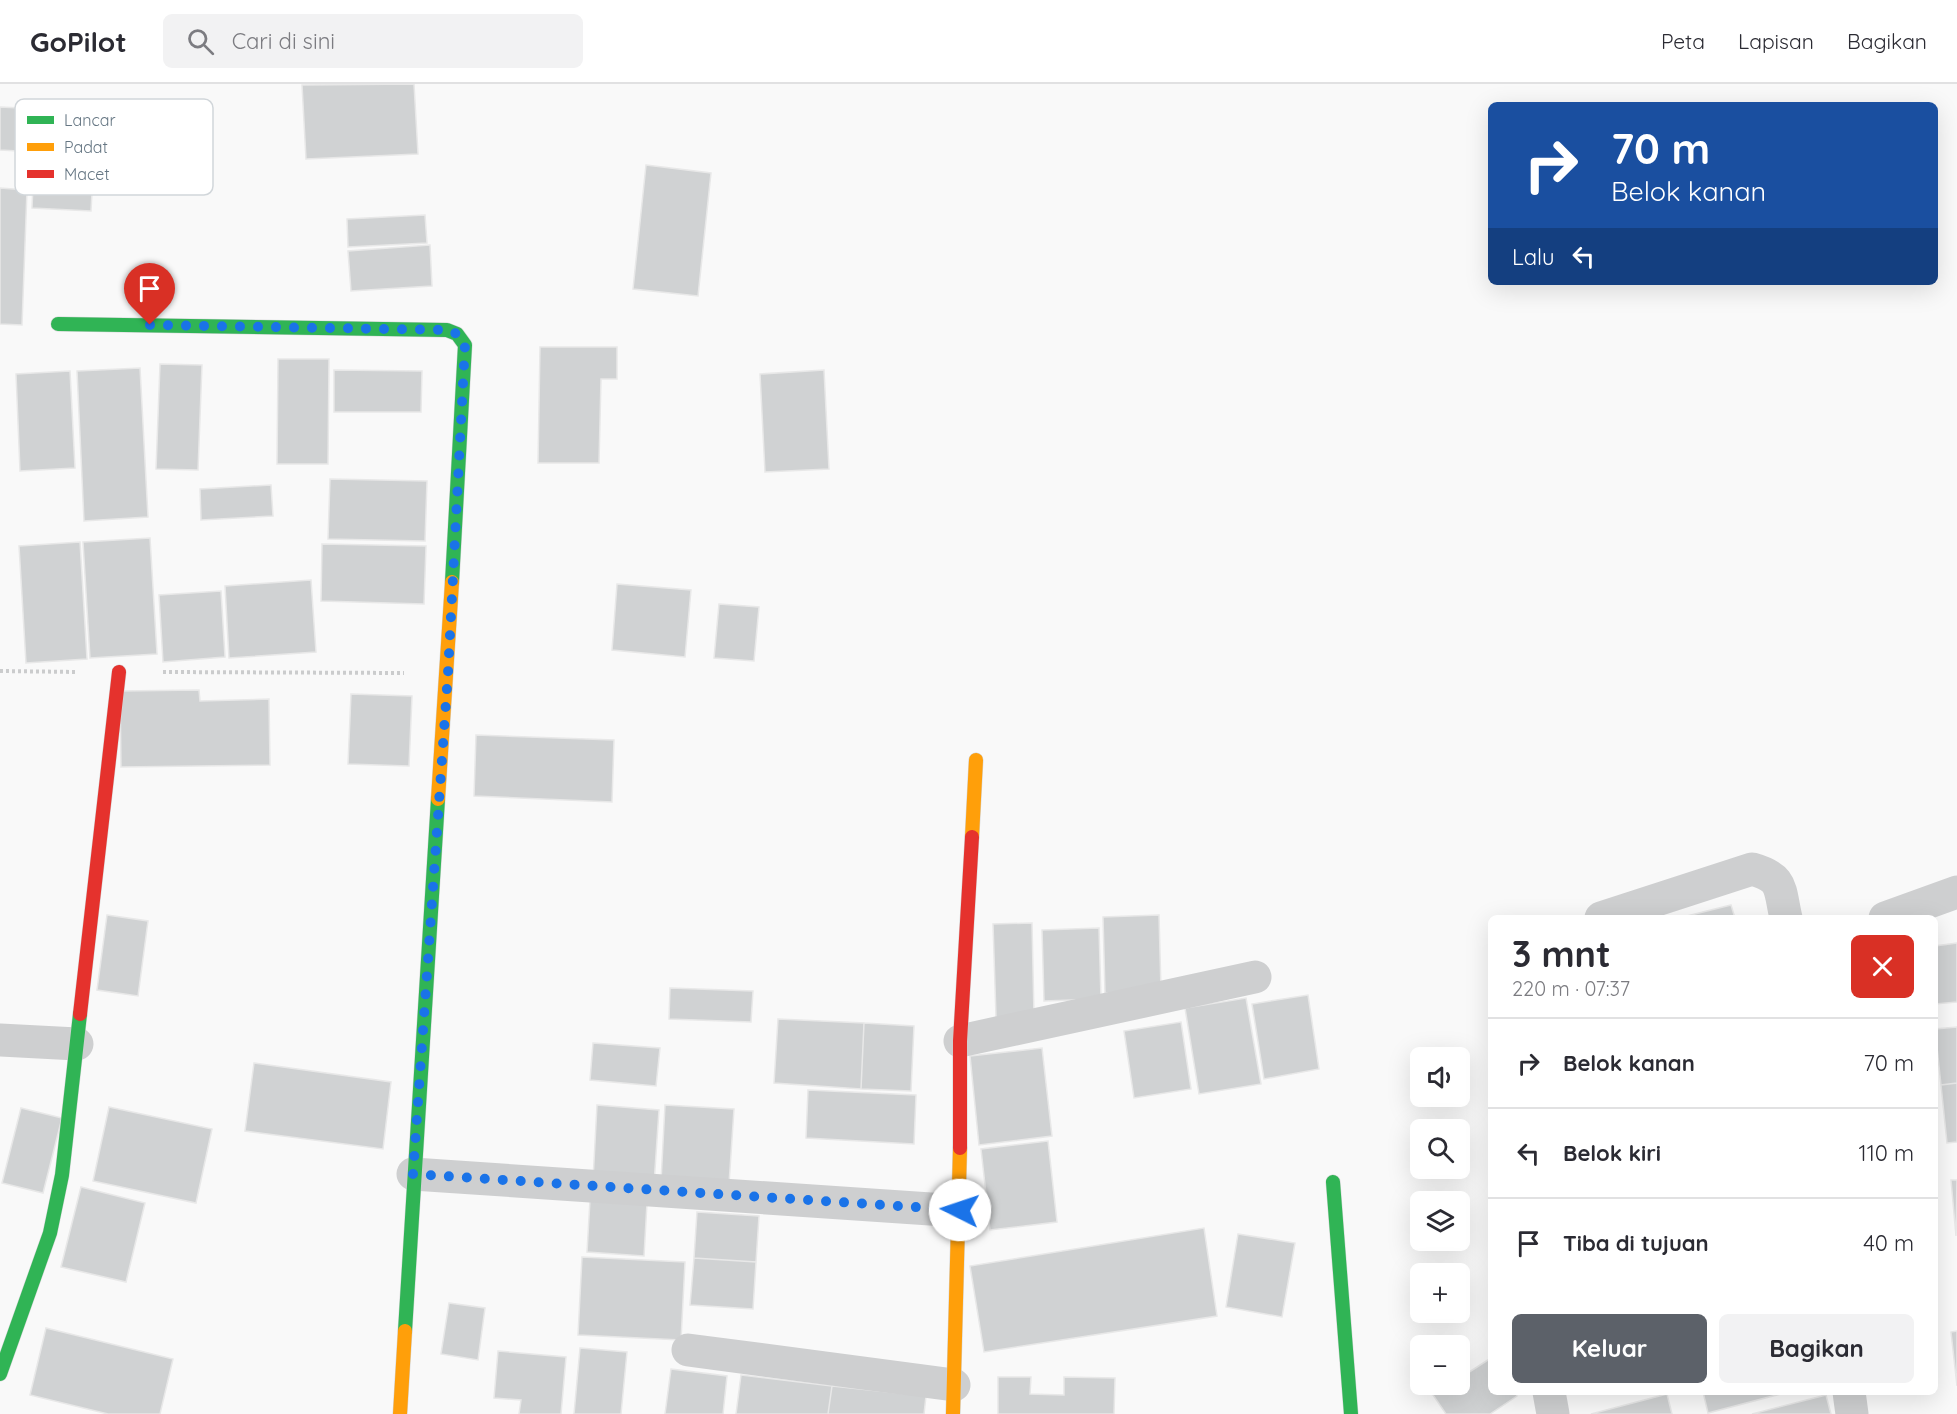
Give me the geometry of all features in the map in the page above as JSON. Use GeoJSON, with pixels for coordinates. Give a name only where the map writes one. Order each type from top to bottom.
{"type":"FeatureCollection","features":[{"type":"Feature","properties":{"kind":"street"},"geometry":{"type":"LineString","coordinates":[[58,324],[447,330],[457,334],[465,345],[448,673],[413,1174],[400,1414]]}},
{"type":"Feature","properties":{"kind":"street"},"geometry":{"type":"LineString","coordinates":[[0,1374],[50,1233],[62,1175],[119,672]]}},
{"type":"Feature","properties":{"kind":"street"},"geometry":{"type":"LineString","coordinates":[[688,1350],[954,1399],[960,1210],[960,1041],[976,760]]}},
{"type":"Feature","properties":{"kind":"street"},"geometry":{"type":"LineString","coordinates":[[1609,915],[1752,868],[1771,874],[1777,881],[1785,915]]}},
{"type":"Feature","properties":{"kind":"street"},"geometry":{"type":"LineString","coordinates":[[1893,915],[1957,892]]}},
{"type":"Feature","properties":{"kind":"street"},"geometry":{"type":"LineString","coordinates":[[960,1041],[1255,977]]}},
{"type":"Feature","properties":{"kind":"street"},"geometry":{"type":"LineString","coordinates":[[0,1040],[77,1044]]}},
{"type":"Feature","properties":{"kind":"street"},"geometry":{"type":"LineString","coordinates":[[413,1174],[960,1210]]}},
{"type":"Feature","properties":{"kind":"street"},"geometry":{"type":"LineString","coordinates":[[1333,1182],[1351,1414]]}},
{"type":"Feature","properties":{"kind":"street"},"geometry":{"type":"LineString","coordinates":[[1550,1395],[1553,1414]]}},
{"type":"Feature","properties":{"kind":"street"},"geometry":{"type":"LineString","coordinates":[[1849,1395],[1852,1414]]}},
{"type":"Feature","properties":{"kind":"path"},"geometry":{"type":"LineString","coordinates":[[0,671],[448,673]]}},
{"type":"Feature","properties":{"kind":"building"},"geometry":{"type":"Polygon","coordinates":[[[414,84],[418,154],[306,159],[302,85],[414,84]]]}},
{"type":"Feature","properties":{"kind":"building"},"geometry":{"type":"Polygon","coordinates":[[[0,107],[15,108],[15,151],[0,150],[0,107]]]}},
{"type":"Feature","properties":{"kind":"building"},"geometry":{"type":"Polygon","coordinates":[[[646,165],[711,173],[698,296],[633,289],[646,165]]]}},
{"type":"Feature","properties":{"kind":"building"},"geometry":{"type":"Polygon","coordinates":[[[0,188],[15,189],[15,195],[27,195],[22,325],[0,324],[0,188]]]}},
{"type":"Feature","properties":{"kind":"building"},"geometry":{"type":"Polygon","coordinates":[[[33,195],[92,195],[91,211],[32,208],[33,195]]]}},
{"type":"Feature","properties":{"kind":"building"},"geometry":{"type":"Polygon","coordinates":[[[425,215],[427,243],[348,247],[347,219],[425,215]]]}},
{"type":"Feature","properties":{"kind":"building"},"geometry":{"type":"Polygon","coordinates":[[[430,245],[432,286],[351,291],[348,251],[430,245]]]}},
{"type":"Feature","properties":{"kind":"building"},"geometry":{"type":"Polygon","coordinates":[[[540,347],[617,347],[617,379],[601,379],[599,463],[538,463],[540,347]]]}},
{"type":"Feature","properties":{"kind":"building"},"geometry":{"type":"Polygon","coordinates":[[[278,359],[329,359],[328,464],[277,464],[278,359]]]}},
{"type":"Feature","properties":{"kind":"building"},"geometry":{"type":"Polygon","coordinates":[[[160,364],[202,365],[198,470],[156,469],[160,364]]]}},
{"type":"Feature","properties":{"kind":"building"},"geometry":{"type":"Polygon","coordinates":[[[140,368],[148,517],[84,521],[77,371],[140,368]]]}},
{"type":"Feature","properties":{"kind":"building"},"geometry":{"type":"Polygon","coordinates":[[[334,370],[422,371],[421,412],[334,412],[334,370]]]}},
{"type":"Feature","properties":{"kind":"building"},"geometry":{"type":"Polygon","coordinates":[[[824,370],[829,469],[765,472],[760,374],[824,370]]]}},
{"type":"Feature","properties":{"kind":"building"},"geometry":{"type":"Polygon","coordinates":[[[70,371],[75,468],[20,471],[16,374],[70,371]]]}},
{"type":"Feature","properties":{"kind":"building"},"geometry":{"type":"Polygon","coordinates":[[[330,479],[427,481],[425,541],[328,539],[330,479]]]}},
{"type":"Feature","properties":{"kind":"building"},"geometry":{"type":"Polygon","coordinates":[[[271,485],[273,516],[201,520],[200,489],[271,485]]]}},
{"type":"Feature","properties":{"kind":"building"},"geometry":{"type":"Polygon","coordinates":[[[150,538],[157,654],[90,658],[83,542],[150,538]]]}},
{"type":"Feature","properties":{"kind":"building"},"geometry":{"type":"Polygon","coordinates":[[[80,542],[87,659],[26,663],[19,546],[80,542]]]}},
{"type":"Feature","properties":{"kind":"building"},"geometry":{"type":"Polygon","coordinates":[[[322,544],[426,546],[424,604],[321,601],[322,544]]]}},
{"type":"Feature","properties":{"kind":"building"},"geometry":{"type":"Polygon","coordinates":[[[311,580],[316,652],[229,658],[225,586],[311,580]]]}},
{"type":"Feature","properties":{"kind":"building"},"geometry":{"type":"Polygon","coordinates":[[[617,584],[691,590],[685,657],[612,650],[617,584]]]}},
{"type":"Feature","properties":{"kind":"building"},"geometry":{"type":"Polygon","coordinates":[[[221,591],[225,657],[163,662],[159,595],[221,591]]]}},
{"type":"Feature","properties":{"kind":"building"},"geometry":{"type":"Polygon","coordinates":[[[719,604],[759,607],[754,661],[714,658],[719,604]]]}},
{"type":"Feature","properties":{"kind":"building"},"geometry":{"type":"Polygon","coordinates":[[[199,690],[200,701],[269,699],[270,765],[121,767],[120,691],[199,690]]]}},
{"type":"Feature","properties":{"kind":"building"},"geometry":{"type":"Polygon","coordinates":[[[351,694],[412,696],[409,766],[348,764],[351,694]]]}},
{"type":"Feature","properties":{"kind":"building"},"geometry":{"type":"Polygon","coordinates":[[[476,735],[614,740],[612,802],[474,796],[476,735]]]}},
{"type":"Feature","properties":{"kind":"building"},"geometry":{"type":"Polygon","coordinates":[[[1731,905],[1734,915],[1691,915],[1731,905]]]}},
{"type":"Feature","properties":{"kind":"building"},"geometry":{"type":"Polygon","coordinates":[[[107,915],[148,921],[138,996],[97,990],[107,915]]]}},
{"type":"Feature","properties":{"kind":"building"},"geometry":{"type":"Polygon","coordinates":[[[1159,915],[1161,990],[1105,993],[1103,917],[1159,915]]]}},
{"type":"Feature","properties":{"kind":"building"},"geometry":{"type":"Polygon","coordinates":[[[1032,923],[1034,1016],[996,1017],[993,924],[1032,923]]]}},
{"type":"Feature","properties":{"kind":"building"},"geometry":{"type":"Polygon","coordinates":[[[1099,928],[1101,999],[1044,1001],[1042,930],[1099,928]]]}},
{"type":"Feature","properties":{"kind":"building"},"geometry":{"type":"Polygon","coordinates":[[[1957,943],[1957,1002],[1938,1004],[1938,946],[1957,943]]]}},
{"type":"Feature","properties":{"kind":"building"},"geometry":{"type":"Polygon","coordinates":[[[670,988],[753,991],[751,1022],[669,1019],[670,988]]]}},
{"type":"Feature","properties":{"kind":"building"},"geometry":{"type":"Polygon","coordinates":[[[1308,995],[1319,1069],[1264,1079],[1252,1004],[1308,995]]]}},
{"type":"Feature","properties":{"kind":"building"},"geometry":{"type":"Polygon","coordinates":[[[1246,998],[1261,1084],[1199,1094],[1185,1008],[1246,998]]]}},
{"type":"Feature","properties":{"kind":"building"},"geometry":{"type":"Polygon","coordinates":[[[778,1019],[864,1023],[861,1089],[774,1083],[778,1019]]]}},
{"type":"Feature","properties":{"kind":"building"},"geometry":{"type":"Polygon","coordinates":[[[1181,1022],[1191,1089],[1134,1098],[1124,1031],[1181,1022]]]}},
{"type":"Feature","properties":{"kind":"building"},"geometry":{"type":"Polygon","coordinates":[[[864,1023],[914,1026],[911,1091],[861,1089],[864,1023]]]}},
{"type":"Feature","properties":{"kind":"building"},"geometry":{"type":"Polygon","coordinates":[[[1957,1027],[1957,1083],[1941,1085],[1938,1029],[1957,1027]]]}},
{"type":"Feature","properties":{"kind":"building"},"geometry":{"type":"Polygon","coordinates":[[[593,1043],[660,1048],[656,1086],[590,1080],[593,1043]]]}},
{"type":"Feature","properties":{"kind":"building"},"geometry":{"type":"Polygon","coordinates":[[[1042,1048],[1052,1136],[979,1145],[970,1056],[1042,1048]]]}},
{"type":"Feature","properties":{"kind":"building"},"geometry":{"type":"Polygon","coordinates":[[[254,1063],[391,1082],[383,1149],[245,1131],[254,1063]]]}},
{"type":"Feature","properties":{"kind":"building"},"geometry":{"type":"Polygon","coordinates":[[[1957,1083],[1957,1142],[1947,1143],[1941,1085],[1957,1083]]]}},
{"type":"Feature","properties":{"kind":"building"},"geometry":{"type":"Polygon","coordinates":[[[808,1090],[916,1095],[914,1144],[806,1138],[808,1090]]]}},
{"type":"Feature","properties":{"kind":"building"},"geometry":{"type":"Polygon","coordinates":[[[597,1105],[659,1110],[654,1184],[593,1180],[597,1105]]]}},
{"type":"Feature","properties":{"kind":"building"},"geometry":{"type":"Polygon","coordinates":[[[665,1105],[734,1109],[729,1184],[661,1181],[665,1105]]]}},
{"type":"Feature","properties":{"kind":"building"},"geometry":{"type":"Polygon","coordinates":[[[109,1107],[212,1129],[196,1203],[93,1181],[109,1107]]]}},
{"type":"Feature","properties":{"kind":"building"},"geometry":{"type":"Polygon","coordinates":[[[21,1108],[62,1118],[43,1193],[2,1183],[21,1108]]]}},
{"type":"Feature","properties":{"kind":"building"},"geometry":{"type":"Polygon","coordinates":[[[1048,1141],[1057,1222],[990,1230],[981,1149],[1048,1141]]]}},
{"type":"Feature","properties":{"kind":"building"},"geometry":{"type":"Polygon","coordinates":[[[1951,1180],[1957,1180],[1956,1236],[1951,1180]]]}},
{"type":"Feature","properties":{"kind":"building"},"geometry":{"type":"Polygon","coordinates":[[[81,1187],[145,1203],[126,1282],[61,1267],[81,1187]]]}},
{"type":"Feature","properties":{"kind":"building"},"geometry":{"type":"Polygon","coordinates":[[[590,1200],[647,1203],[644,1256],[587,1252],[590,1200]]]}},
{"type":"Feature","properties":{"kind":"building"},"geometry":{"type":"Polygon","coordinates":[[[697,1212],[759,1216],[756,1262],[694,1258],[697,1212]]]}},
{"type":"Feature","properties":{"kind":"building"},"geometry":{"type":"Polygon","coordinates":[[[1204,1228],[1217,1316],[984,1352],[970,1266],[1204,1228]]]}},
{"type":"Feature","properties":{"kind":"building"},"geometry":{"type":"Polygon","coordinates":[[[1238,1234],[1295,1243],[1282,1317],[1226,1307],[1238,1234]]]}},
{"type":"Feature","properties":{"kind":"building"},"geometry":{"type":"Polygon","coordinates":[[[582,1257],[685,1262],[681,1340],[578,1335],[582,1257]]]}},
{"type":"Feature","properties":{"kind":"building"},"geometry":{"type":"Polygon","coordinates":[[[694,1258],[756,1262],[753,1309],[690,1305],[694,1258]]]}},
{"type":"Feature","properties":{"kind":"building"},"geometry":{"type":"Polygon","coordinates":[[[449,1303],[485,1308],[478,1360],[441,1354],[449,1303]]]}},
{"type":"Feature","properties":{"kind":"building"},"geometry":{"type":"Polygon","coordinates":[[[46,1328],[173,1359],[160,1414],[108,1414],[30,1395],[46,1328]]]}},
{"type":"Feature","properties":{"kind":"building"},"geometry":{"type":"Polygon","coordinates":[[[1957,1331],[1957,1386],[1951,1332],[1957,1331]]]}},
{"type":"Feature","properties":{"kind":"building"},"geometry":{"type":"Polygon","coordinates":[[[580,1348],[627,1352],[621,1414],[574,1414],[580,1348]]]}},
{"type":"Feature","properties":{"kind":"building"},"geometry":{"type":"Polygon","coordinates":[[[498,1351],[566,1357],[561,1414],[519,1414],[521,1400],[494,1398],[498,1351]]]}},
{"type":"Feature","properties":{"kind":"building"},"geometry":{"type":"Polygon","coordinates":[[[1488,1360],[1488,1395],[1517,1396],[1490,1414],[1446,1414],[1433,1395],[1470,1395],[1470,1372],[1488,1360]]]}},
{"type":"Feature","properties":{"kind":"building"},"geometry":{"type":"Polygon","coordinates":[[[671,1369],[727,1376],[723,1414],[665,1414],[671,1369]]]}},
{"type":"Feature","properties":{"kind":"building"},"geometry":{"type":"Polygon","coordinates":[[[741,1375],[832,1386],[828,1414],[736,1414],[741,1375]]]}},
{"type":"Feature","properties":{"kind":"building"},"geometry":{"type":"Polygon","coordinates":[[[998,1377],[1031,1377],[1030,1394],[1064,1395],[1064,1377],[1115,1378],[1114,1414],[998,1414],[998,1377]]]}},
{"type":"Feature","properties":{"kind":"building"},"geometry":{"type":"Polygon","coordinates":[[[832,1386],[926,1396],[924,1414],[828,1414],[832,1386]]]}},
{"type":"Feature","properties":{"kind":"building"},"geometry":{"type":"Polygon","coordinates":[[[1667,1395],[1672,1414],[1591,1414],[1667,1395]]]}},
{"type":"Feature","properties":{"kind":"building"},"geometry":{"type":"Polygon","coordinates":[[[1704,1395],[1777,1395],[1708,1413],[1704,1395]]]}},
{"type":"Feature","properties":{"kind":"building"},"geometry":{"type":"Polygon","coordinates":[[[1826,1395],[1831,1414],[1752,1414],[1826,1395]]]}},
{"type":"Feature","properties":{"kind":"traffic: fast"},"geometry":{"type":"LineString","coordinates":[[58,324],[447,330],[457,334],[465,345],[452,582]]}},
{"type":"Feature","properties":{"kind":"traffic: fast"},"geometry":{"type":"LineString","coordinates":[[405,1331],[438,799]]}},
{"type":"Feature","properties":{"kind":"traffic: fast"},"geometry":{"type":"LineString","coordinates":[[0,1374],[50,1233],[62,1175],[80,1014]]}},
{"type":"Feature","properties":{"kind":"traffic: fast"},"geometry":{"type":"LineString","coordinates":[[1333,1182],[1351,1414]]}},
{"type":"Feature","properties":{"kind":"traffic: slow"},"geometry":{"type":"LineString","coordinates":[[438,799],[452,582]]}},
{"type":"Feature","properties":{"kind":"traffic: slow"},"geometry":{"type":"LineString","coordinates":[[972,837],[976,760]]}},
{"type":"Feature","properties":{"kind":"traffic: slow"},"geometry":{"type":"LineString","coordinates":[[953,1414],[960,1148]]}},
{"type":"Feature","properties":{"kind":"traffic: slow"},"geometry":{"type":"LineString","coordinates":[[400,1414],[405,1331]]}},
{"type":"Feature","properties":{"kind":"traffic: jam"},"geometry":{"type":"LineString","coordinates":[[80,1014],[119,672]]}},
{"type":"Feature","properties":{"kind":"traffic: jam"},"geometry":{"type":"LineString","coordinates":[[960,1148],[960,1041],[972,837]]}},
{"type":"Feature","properties":{"kind":"route"},"geometry":{"type":"LineString","coordinates":[[150,325],[447,330],[457,334],[465,345],[448,673],[413,1174],[960,1210]]}}]}
